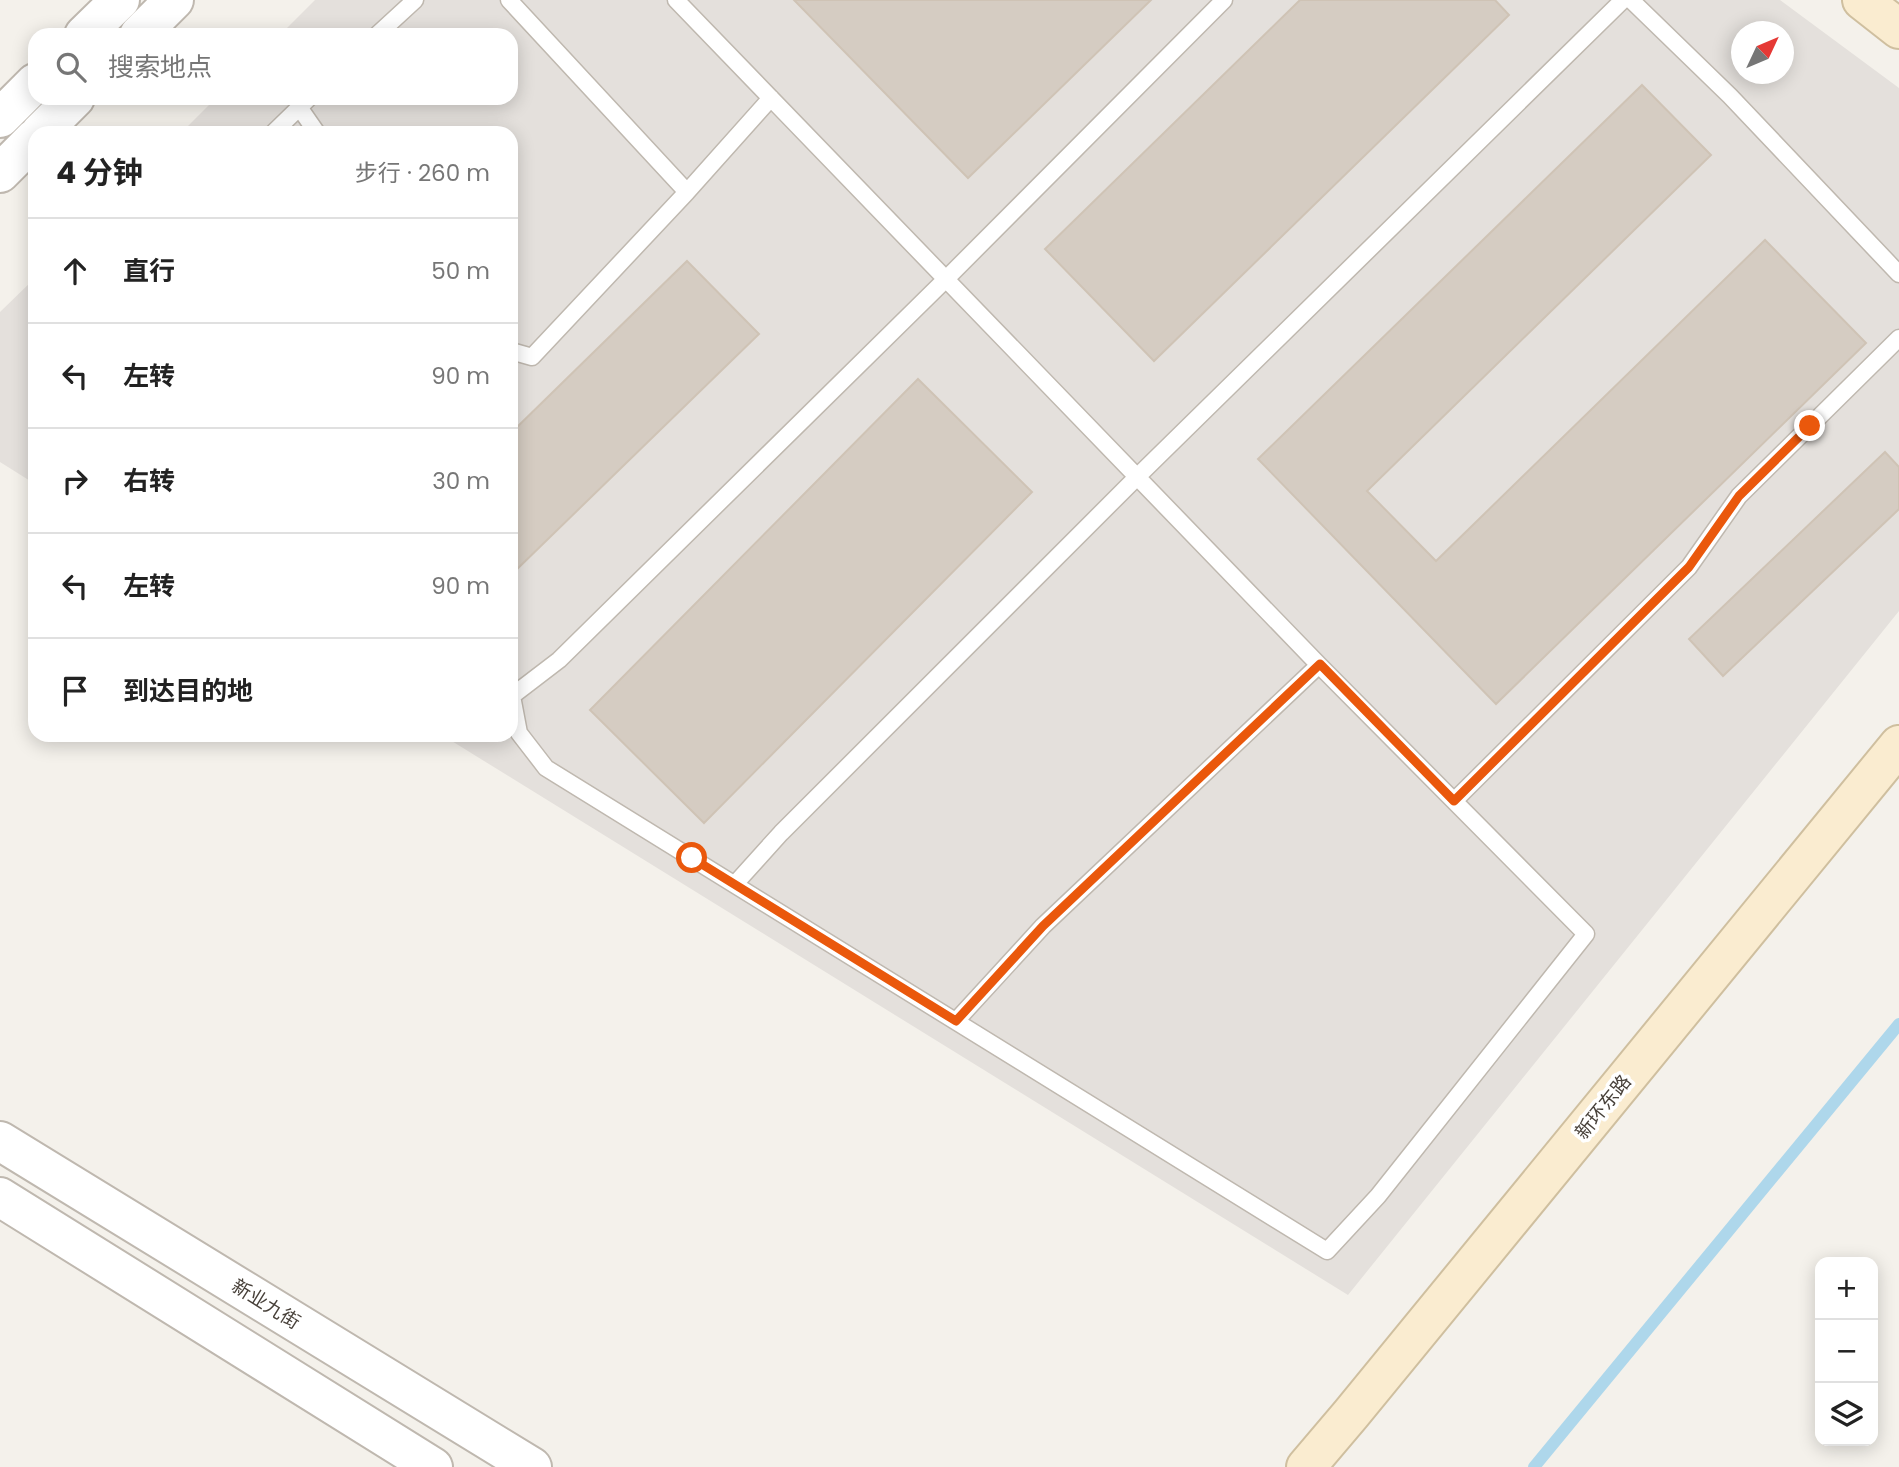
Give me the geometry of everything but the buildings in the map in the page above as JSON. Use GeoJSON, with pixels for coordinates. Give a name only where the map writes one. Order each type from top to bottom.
{"type":"FeatureCollection","features":[{"type":"Feature","properties":{"kind":"main road"},"geometry":{"type":"LineString","coordinates":[[1862,0],[1899,29]]}},
{"type":"Feature","properties":{"kind":"main road","name":"新环东路"},"geometry":{"type":"LineString","coordinates":[[1306,1467],[1899,746]]}},
{"type":"Feature","properties":{"kind":"street"},"geometry":{"type":"LineString","coordinates":[[91,28],[120,0]]}},
{"type":"Feature","properties":{"kind":"street"},"geometry":{"type":"LineString","coordinates":[[146,28],[174,0]]}},
{"type":"Feature","properties":{"kind":"street"},"geometry":{"type":"LineString","coordinates":[[0,118],[28,90]]}},
{"type":"Feature","properties":{"kind":"street"},"geometry":{"type":"LineString","coordinates":[[47,126],[68,105]]}},
{"type":"Feature","properties":{"kind":"street"},"geometry":{"type":"LineString","coordinates":[[0,173],[28,145]]}},
{"type":"Feature","properties":{"kind":"street","name":"新业九街"},"geometry":{"type":"LineString","coordinates":[[0,1141],[532,1467]]}},
{"type":"Feature","properties":{"kind":"street"},"geometry":{"type":"LineString","coordinates":[[0,1197],[433,1467]]}},
{"type":"Feature","properties":{"kind":"lane"},"geometry":{"type":"LineString","coordinates":[[385,28],[415,0]]}},
{"type":"Feature","properties":{"kind":"lane"},"geometry":{"type":"LineString","coordinates":[[509,0],[687,192]]}},
{"type":"Feature","properties":{"kind":"lane"},"geometry":{"type":"LineString","coordinates":[[518,728],[519,733],[546,768],[1327,1251],[1378,1196],[1586,934],[1320,664],[676,0]]}},
{"type":"Feature","properties":{"kind":"lane"},"geometry":{"type":"LineString","coordinates":[[518,691],[559,660],[947,278],[1224,0]]}},
{"type":"Feature","properties":{"kind":"lane"},"geometry":{"type":"LineString","coordinates":[[735,884],[781,833],[1138,476],[1623,0]]}},
{"type":"Feature","properties":{"kind":"lane"},"geometry":{"type":"LineString","coordinates":[[1632,0],[1730,96],[1899,274]]}},
{"type":"Feature","properties":{"kind":"lane"},"geometry":{"type":"LineString","coordinates":[[518,353],[532,357],[771,98]]}},
{"type":"Feature","properties":{"kind":"lane"},"geometry":{"type":"LineString","coordinates":[[280,126],[302,105]]}},
{"type":"Feature","properties":{"kind":"lane"},"geometry":{"type":"LineString","coordinates":[[305,105],[314,126]]}},
{"type":"Feature","properties":{"kind":"lane"},"geometry":{"type":"LineString","coordinates":[[1454,801],[1689,567],[1739,496],[1899,338]]}},
{"type":"Feature","properties":{"kind":"lane"},"geometry":{"type":"LineString","coordinates":[[956,1021],[1043,926],[1320,664]]}},
{"type":"Feature","properties":{"kind":"shaded area"},"geometry":{"type":"Polygon","coordinates":[[[315,0],[1780,0],[1899,88],[1899,611],[1348,1295],[453,742],[518,742],[518,126],[188,126],[209,105],[518,105],[518,28],[287,28],[315,0]]]}},
{"type":"Feature","properties":{"kind":"shaded area"},"geometry":{"type":"Polygon","coordinates":[[[28,285],[28,480],[0,462],[0,312],[28,285]]]}},
{"type":"Feature","properties":{"kind":"waterway"},"geometry":{"type":"LineString","coordinates":[[1534,1467],[1899,1024]]}},
{"type":"Feature","properties":{"kind":"route"},"geometry":{"type":"LineString","coordinates":[[692,858],[956,1021],[1043,926],[1320,664],[1454,801],[1689,567],[1739,496],[1810,426]]}}]}
